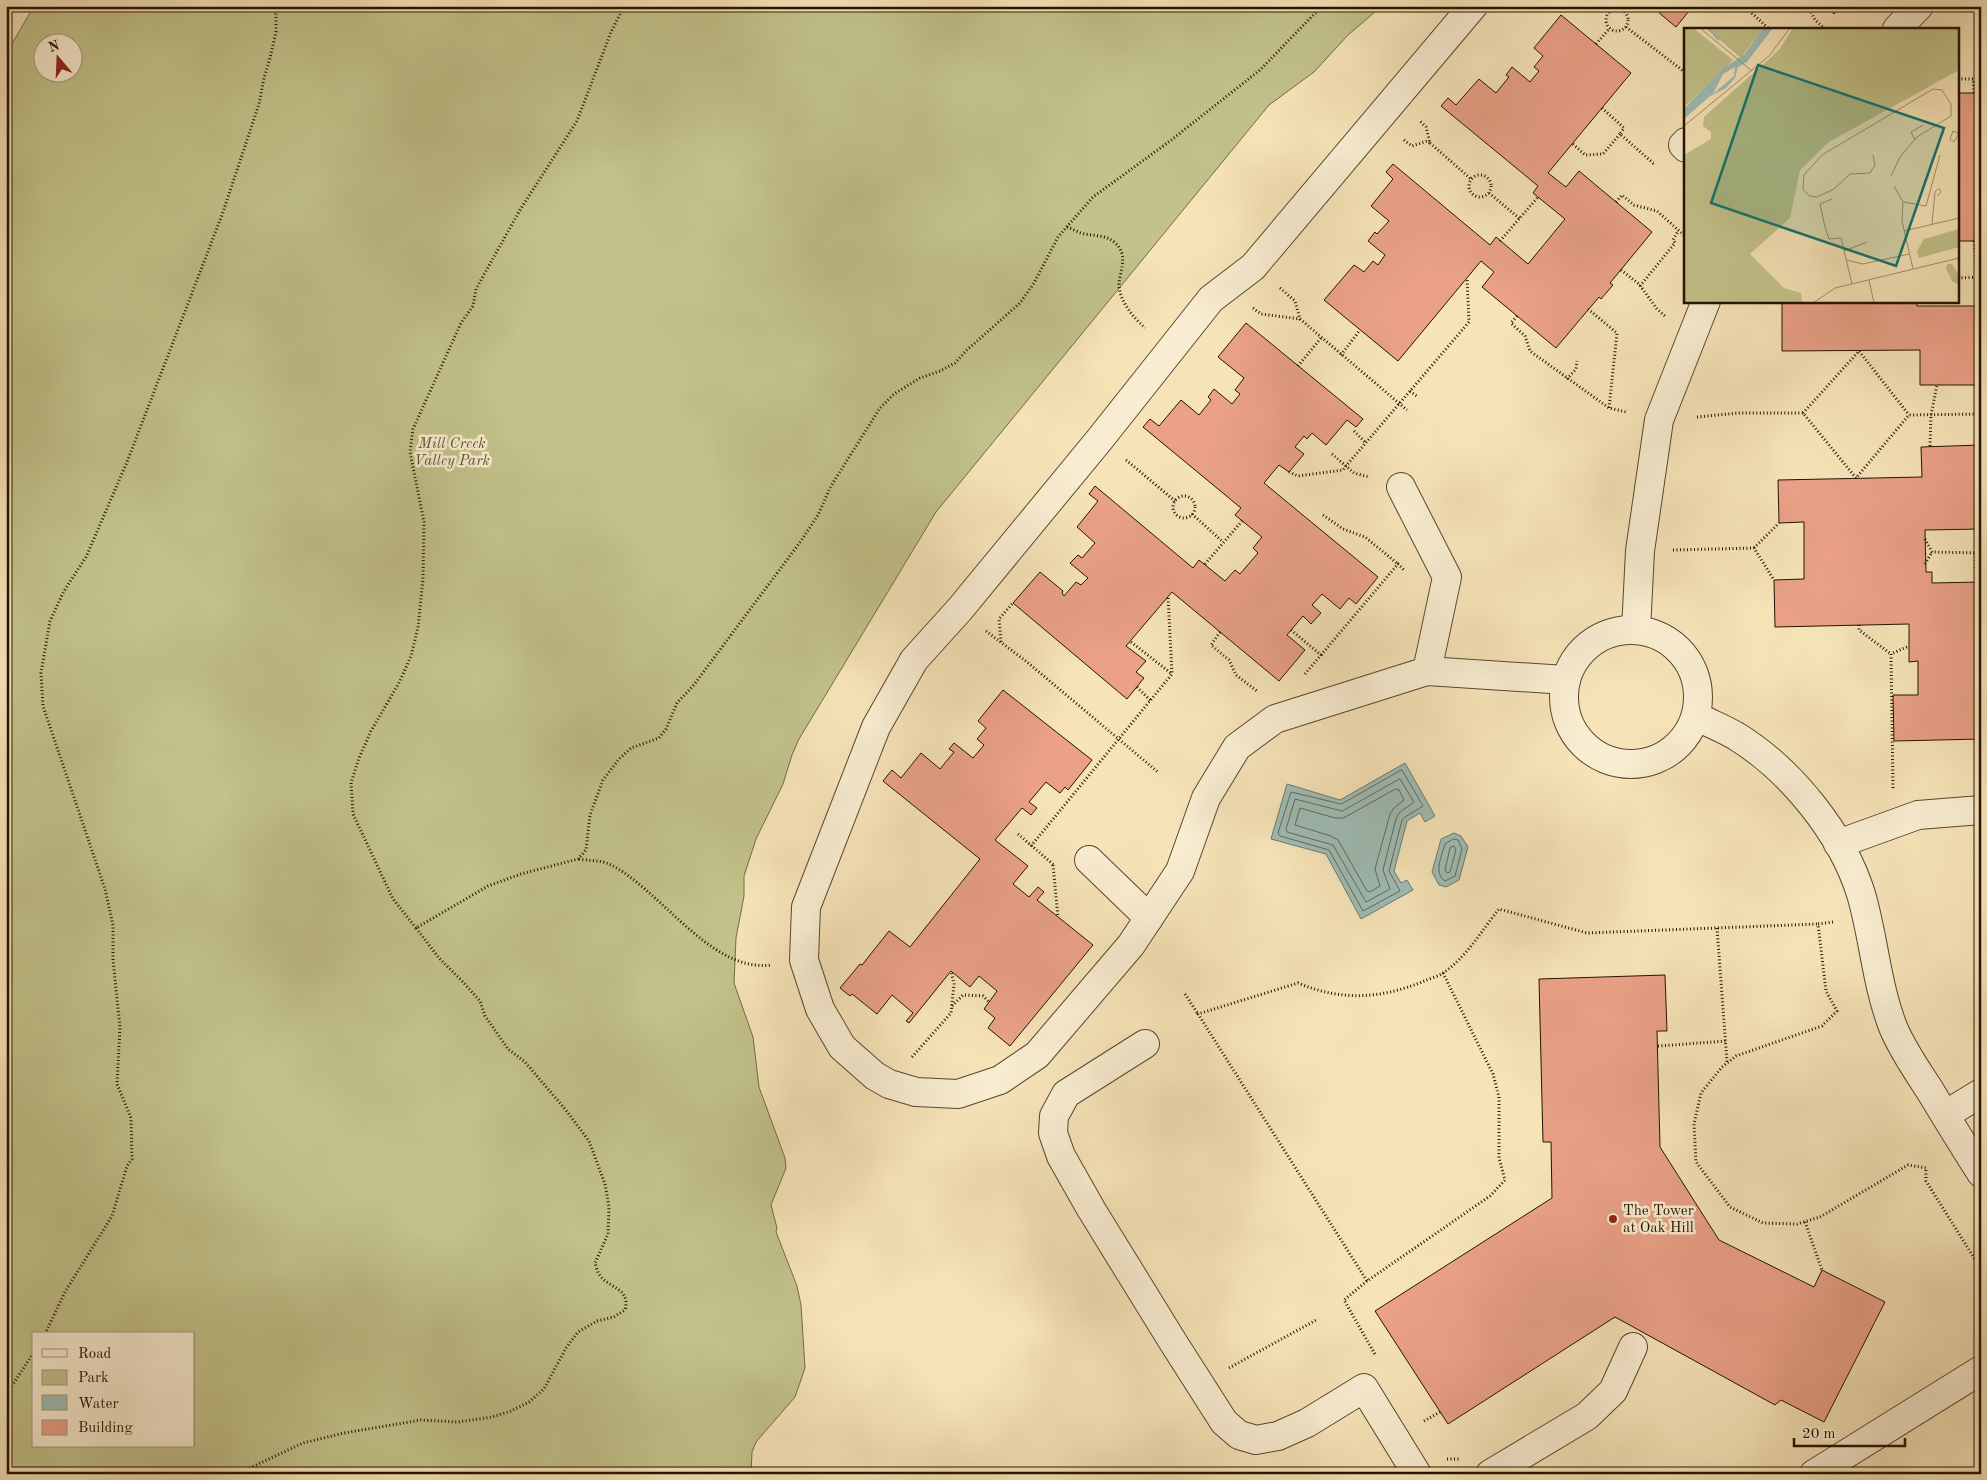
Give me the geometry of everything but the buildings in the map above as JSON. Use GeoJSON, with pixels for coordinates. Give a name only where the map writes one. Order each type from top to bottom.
{"type":"FeatureCollection","features":[{"type":"Feature","properties":{"kind":"street"},"geometry":{"type":"LineString","coordinates":[[1473,6],[1254,267],[1211,299],[1100,439],[960,609],[914,660],[876,727],[806,907],[804,960],[820,1009],[842,1047],[875,1076],[889,1084],[916,1092],[958,1094],[1000,1080],[1037,1055],[1132,945],[1180,871],[1206,798],[1236,747],[1275,719],[1427,670],[1566,680]]}},
{"type":"Feature","properties":{"kind":"street"},"geometry":{"type":"LineString","coordinates":[[1898,28],[1918,6]]}},
{"type":"Feature","properties":{"kind":"street"},"geometry":{"type":"LineString","coordinates":[[1636,630],[1640,551],[1660,420],[1706,302]]}},
{"type":"Feature","properties":{"kind":"street"},"geometry":{"type":"LineString","coordinates":[[1401,487],[1447,577],[1427,670]]}},
{"type":"Feature","properties":{"kind":"street"},"geometry":{"type":"LineString","coordinates":[[1636,630],[1665,638],[1677,647],[1687,659],[1694,672],[1699,702],[1696,716],[1689,732],[1678,746],[1664,756],[1639,764],[1630,764],[1613,762],[1597,755],[1583,744],[1573,730],[1566,714],[1564,697],[1566,680],[1572,665],[1592,642],[1606,635],[1636,630]]}},
{"type":"Feature","properties":{"kind":"street"},"geometry":{"type":"LineString","coordinates":[[1696,716],[1736,736],[1766,758],[1793,783],[1816,811],[1838,844],[1861,895],[1879,983],[1894,1028],[1912,1064],[1981,1173]]}},
{"type":"Feature","properties":{"kind":"street"},"geometry":{"type":"LineString","coordinates":[[1838,844],[1918,815],[1981,810]]}},
{"type":"Feature","properties":{"kind":"street"},"geometry":{"type":"LineString","coordinates":[[1089,860],[1149,918]]}},
{"type":"Feature","properties":{"kind":"street"},"geometry":{"type":"LineString","coordinates":[[1145,1044],[1066,1094],[1054,1116],[1053,1133],[1061,1156],[1091,1209],[1173,1342],[1224,1422],[1239,1435],[1256,1440],[1278,1436],[1307,1423],[1364,1388],[1417,1474]]}},
{"type":"Feature","properties":{"kind":"street"},"geometry":{"type":"LineString","coordinates":[[1945,1115],[1981,1093]]}},
{"type":"Feature","properties":{"kind":"street"},"geometry":{"type":"LineString","coordinates":[[1490,1474],[1586,1416],[1613,1391],[1633,1347]]}},
{"type":"Feature","properties":{"kind":"street"},"geometry":{"type":"LineString","coordinates":[[1814,1474],[1981,1370]]}},
{"type":"Feature","properties":{"kind":"path"},"geometry":{"type":"LineString","coordinates":[[46,1332],[65,1292],[112,1216],[127,1166],[132,1159],[131,1118],[117,1084],[120,1028],[113,960],[113,925],[105,889],[43,706],[41,673],[43,660],[50,621],[64,591],[86,557],[127,462],[222,215],[259,104],[276,32],[276,14],[280,6]]}},
{"type":"Feature","properties":{"kind":"path"},"geometry":{"type":"LineString","coordinates":[[237,1474],[303,1443],[344,1433],[421,1420],[458,1422],[492,1417],[511,1411],[529,1402],[544,1389],[566,1348],[578,1332],[597,1321],[614,1317],[625,1310],[627,1302],[624,1293],[599,1275],[595,1262],[608,1234],[609,1207],[605,1184],[589,1141],[525,1062],[508,1049],[485,1016],[480,1001],[439,958],[393,899],[353,814],[351,799],[351,783],[359,758],[371,731],[400,681],[418,628],[423,579],[424,522],[410,452],[413,429],[462,323],[473,306],[476,289],[520,210],[577,121],[611,32],[624,6]]}},
{"type":"Feature","properties":{"kind":"path"},"geometry":{"type":"LineString","coordinates":[[578,859],[586,850],[590,814],[603,780],[619,759],[632,748],[659,738],[666,729],[677,703],[693,686],[818,515],[832,486],[880,408],[894,394],[920,378],[955,363],[1020,303],[1034,283],[1058,238],[1093,196],[1186,129],[1260,70],[1322,6]]}},
{"type":"Feature","properties":{"kind":"path"},"geometry":{"type":"LineString","coordinates":[[1601,6],[1609,12]]}},
{"type":"Feature","properties":{"kind":"path"},"geometry":{"type":"LineString","coordinates":[[1624,12],[1629,6]]}},
{"type":"Feature","properties":{"kind":"path"},"geometry":{"type":"LineString","coordinates":[[1729,6],[1733,10],[1737,6]]}},
{"type":"Feature","properties":{"kind":"path"},"geometry":{"type":"LineString","coordinates":[[1744,6],[1768,28]]}},
{"type":"Feature","properties":{"kind":"path"},"geometry":{"type":"LineString","coordinates":[[1808,6],[1815,20],[1824,28]]}},
{"type":"Feature","properties":{"kind":"path"},"geometry":{"type":"LineString","coordinates":[[1616,9],[1624,12],[1628,20],[1626,27],[1620,31],[1610,29],[1606,22],[1609,12],[1616,9]]}},
{"type":"Feature","properties":{"kind":"path"},"geometry":{"type":"LineString","coordinates":[[1626,27],[1684,71]]}},
{"type":"Feature","properties":{"kind":"path"},"geometry":{"type":"LineString","coordinates":[[1596,44],[1610,29]]}},
{"type":"Feature","properties":{"kind":"path"},"geometry":{"type":"LineString","coordinates":[[1960,79],[1974,80],[1974,93]]}},
{"type":"Feature","properties":{"kind":"path"},"geometry":{"type":"LineString","coordinates":[[1572,144],[1585,155],[1603,154],[1620,134],[1624,128],[1602,108]]}},
{"type":"Feature","properties":{"kind":"path"},"geometry":{"type":"LineString","coordinates":[[1620,134],[1653,164],[1684,146]]}},
{"type":"Feature","properties":{"kind":"path"},"geometry":{"type":"LineString","coordinates":[[1430,143],[1471,179]]}},
{"type":"Feature","properties":{"kind":"path"},"geometry":{"type":"LineString","coordinates":[[1478,175],[1488,178],[1491,186],[1489,193],[1483,197],[1473,195],[1470,192],[1469,186],[1471,179],[1478,175]]}},
{"type":"Feature","properties":{"kind":"path"},"geometry":{"type":"LineString","coordinates":[[1489,193],[1520,219]]}},
{"type":"Feature","properties":{"kind":"path"},"geometry":{"type":"LineString","coordinates":[[1616,202],[1622,195],[1634,205],[1657,211],[1684,236]]}},
{"type":"Feature","properties":{"kind":"path"},"geometry":{"type":"LineString","coordinates":[[1500,240],[1538,197]]}},
{"type":"Feature","properties":{"kind":"path"},"geometry":{"type":"LineString","coordinates":[[1067,227],[1084,234],[1104,237],[1115,243],[1123,257],[1119,286],[1124,302],[1136,320],[1170,351]]}},
{"type":"Feature","properties":{"kind":"path"},"geometry":{"type":"LineString","coordinates":[[1640,286],[1675,243],[1673,240],[1678,231]]}},
{"type":"Feature","properties":{"kind":"path"},"geometry":{"type":"LineString","coordinates":[[1960,278],[1980,278],[1974,241]]}},
{"type":"Feature","properties":{"kind":"path"},"geometry":{"type":"LineString","coordinates":[[1254,267],[1295,301],[1300,319],[1406,410]]}},
{"type":"Feature","properties":{"kind":"path"},"geometry":{"type":"LineString","coordinates":[[1620,270],[1640,286],[1656,308],[1691,340]]}},
{"type":"Feature","properties":{"kind":"path"},"geometry":{"type":"LineString","coordinates":[[1289,472],[1298,476],[1343,470],[1469,322],[1467,278]]}},
{"type":"Feature","properties":{"kind":"path"},"geometry":{"type":"LineString","coordinates":[[1230,285],[1261,314],[1300,319]]}},
{"type":"Feature","properties":{"kind":"path"},"geometry":{"type":"LineString","coordinates":[[1588,309],[1617,333],[1608,408]]}},
{"type":"Feature","properties":{"kind":"path"},"geometry":{"type":"LineString","coordinates":[[1517,316],[1511,323],[1526,336],[1530,351],[1608,408],[1660,420],[1739,413],[1803,413],[1859,351],[1909,415]]}},
{"type":"Feature","properties":{"kind":"path"},"geometry":{"type":"LineString","coordinates":[[1341,355],[1360,330]]}},
{"type":"Feature","properties":{"kind":"path"},"geometry":{"type":"LineString","coordinates":[[1298,366],[1321,338]]}},
{"type":"Feature","properties":{"kind":"path"},"geometry":{"type":"LineString","coordinates":[[1567,379],[1576,369],[1578,361]]}},
{"type":"Feature","properties":{"kind":"path"},"geometry":{"type":"LineString","coordinates":[[1930,446],[1931,415],[1937,386]]}},
{"type":"Feature","properties":{"kind":"path"},"geometry":{"type":"LineString","coordinates":[[1410,391],[1418,397]]}},
{"type":"Feature","properties":{"kind":"path"},"geometry":{"type":"LineString","coordinates":[[1803,413],[1856,478],[1909,415],[1981,414]]}},
{"type":"Feature","properties":{"kind":"path"},"geometry":{"type":"LineString","coordinates":[[1354,431],[1366,442]]}},
{"type":"Feature","properties":{"kind":"path"},"geometry":{"type":"LineString","coordinates":[[1100,439],[1174,501]]}},
{"type":"Feature","properties":{"kind":"path"},"geometry":{"type":"LineString","coordinates":[[1332,454],[1354,473],[1401,487]]}},
{"type":"Feature","properties":{"kind":"path"},"geometry":{"type":"LineString","coordinates":[[1184,496],[1191,499],[1195,506],[1192,514],[1188,518],[1178,517],[1173,511],[1174,501],[1184,496]]}},
{"type":"Feature","properties":{"kind":"path"},"geometry":{"type":"LineString","coordinates":[[1192,514],[1223,542]]}},
{"type":"Feature","properties":{"kind":"path"},"geometry":{"type":"LineString","coordinates":[[1323,515],[1342,529],[1365,536],[1441,604]]}},
{"type":"Feature","properties":{"kind":"path"},"geometry":{"type":"LineString","coordinates":[[1205,564],[1242,521]]}},
{"type":"Feature","properties":{"kind":"path"},"geometry":{"type":"LineString","coordinates":[[1640,551],[1754,548],[1779,522]]}},
{"type":"Feature","properties":{"kind":"path"},"geometry":{"type":"LineString","coordinates":[[1925,539],[1932,552]]}},
{"type":"Feature","properties":{"kind":"path"},"geometry":{"type":"LineString","coordinates":[[1754,548],[1774,580]]}},
{"type":"Feature","properties":{"kind":"path"},"geometry":{"type":"LineString","coordinates":[[1932,552],[1981,553]]}},
{"type":"Feature","properties":{"kind":"path"},"geometry":{"type":"LineString","coordinates":[[1925,564],[1932,552]]}},
{"type":"Feature","properties":{"kind":"path"},"geometry":{"type":"LineString","coordinates":[[1975,553],[1976,582]]}},
{"type":"Feature","properties":{"kind":"path"},"geometry":{"type":"LineString","coordinates":[[1303,676],[1398,564]]}},
{"type":"Feature","properties":{"kind":"path"},"geometry":{"type":"LineString","coordinates":[[1031,846],[1172,674],[1168,596]]}},
{"type":"Feature","properties":{"kind":"path"},"geometry":{"type":"LineString","coordinates":[[1001,642],[999,619],[1013,603]]}},
{"type":"Feature","properties":{"kind":"path"},"geometry":{"type":"LineString","coordinates":[[960,609],[1159,773]]}},
{"type":"Feature","properties":{"kind":"path"},"geometry":{"type":"LineString","coordinates":[[1859,625],[1859,630],[1891,654]]}},
{"type":"Feature","properties":{"kind":"path"},"geometry":{"type":"LineString","coordinates":[[1291,630],[1321,655]]}},
{"type":"Feature","properties":{"kind":"path"},"geometry":{"type":"LineString","coordinates":[[1220,632],[1211,645],[1228,660],[1236,675],[1268,699],[1277,700],[1285,716]]}},
{"type":"Feature","properties":{"kind":"path"},"geometry":{"type":"LineString","coordinates":[[1131,642],[1172,674]]}},
{"type":"Feature","properties":{"kind":"path"},"geometry":{"type":"LineString","coordinates":[[1891,654],[1909,646]]}},
{"type":"Feature","properties":{"kind":"path"},"geometry":{"type":"LineString","coordinates":[[1891,654],[1893,824]]}},
{"type":"Feature","properties":{"kind":"path"},"geometry":{"type":"LineString","coordinates":[[1137,686],[1151,701]]}},
{"type":"Feature","properties":{"kind":"path"},"geometry":{"type":"LineString","coordinates":[[416,928],[488,886],[521,874],[578,859],[608,863],[642,885],[687,928],[732,959],[761,966],[804,960]]}},
{"type":"Feature","properties":{"kind":"path"},"geometry":{"type":"LineString","coordinates":[[1053,864],[1058,917]]}},
{"type":"Feature","properties":{"kind":"path"},"geometry":{"type":"LineString","coordinates":[[1198,1014],[1298,983],[1315,990],[1338,995],[1370,996],[1410,986],[1443,973],[1463,955],[1499,909],[1587,933],[1818,924],[1866,919]]}},
{"type":"Feature","properties":{"kind":"path"},"geometry":{"type":"LineString","coordinates":[[1818,924],[1826,991],[1837,1011],[1822,1026],[1736,1056],[1727,1062],[1701,1093],[1694,1124],[1696,1162],[1730,1206],[1763,1223],[1796,1224],[1820,1217],[1908,1165],[1926,1168],[1926,1181],[1981,1269]]}},
{"type":"Feature","properties":{"kind":"path"},"geometry":{"type":"LineString","coordinates":[[1717,928],[1727,1062]]}},
{"type":"Feature","properties":{"kind":"path"},"geometry":{"type":"LineString","coordinates":[[889,1084],[951,1013],[954,984],[951,971]]}},
{"type":"Feature","properties":{"kind":"path"},"geometry":{"type":"LineString","coordinates":[[1185,994],[1367,1281],[1490,1196],[1505,1180],[1499,1158],[1499,1097],[1493,1074],[1443,973]]}},
{"type":"Feature","properties":{"kind":"path"},"geometry":{"type":"LineString","coordinates":[[951,1007],[963,996],[983,996],[989,1002]]}},
{"type":"Feature","properties":{"kind":"path"},"geometry":{"type":"LineString","coordinates":[[1658,1046],[1726,1041]]}},
{"type":"Feature","properties":{"kind":"path"},"geometry":{"type":"LineString","coordinates":[[1805,1222],[1822,1270]]}},
{"type":"Feature","properties":{"kind":"path"},"geometry":{"type":"LineString","coordinates":[[1222,1372],[1318,1319]]}},
{"type":"Feature","properties":{"kind":"path"},"geometry":{"type":"LineString","coordinates":[[6,1396],[32,1355]]}},
{"type":"Feature","properties":{"kind":"green space","name":"Mill Creek Valley Park"},"geometry":{"type":"Polygon","coordinates":[[[34,6],[1382,6],[1348,35],[1314,72],[1269,105],[936,512],[799,739],[792,755],[783,784],[756,839],[744,876],[744,896],[736,938],[734,983],[753,1037],[759,1087],[785,1158],[786,1168],[771,1205],[777,1228],[776,1232],[797,1286],[801,1305],[805,1368],[795,1397],[756,1442],[752,1452],[751,1474],[6,1474],[6,54],[34,6]]]}},
{"type":"Feature","properties":{"kind":"water"},"geometry":{"type":"Polygon","coordinates":[[[1405,763],[1435,816],[1425,822],[1420,813],[1407,821],[1394,871],[1401,883],[1407,880],[1413,890],[1361,919],[1326,854],[1271,839],[1287,784],[1340,800],[1405,763]]]}},
{"type":"Feature","properties":{"kind":"water"},"geometry":{"type":"Polygon","coordinates":[[[1454,833],[1461,836],[1468,847],[1459,880],[1446,887],[1439,885],[1432,872],[1441,839],[1454,833]]]}},
{"type":"Feature","properties":{"kind":"place","name":"The Tower at Oak Hill"},"geometry":{"type":"Point","coordinates":[1613,1219]}}]}
